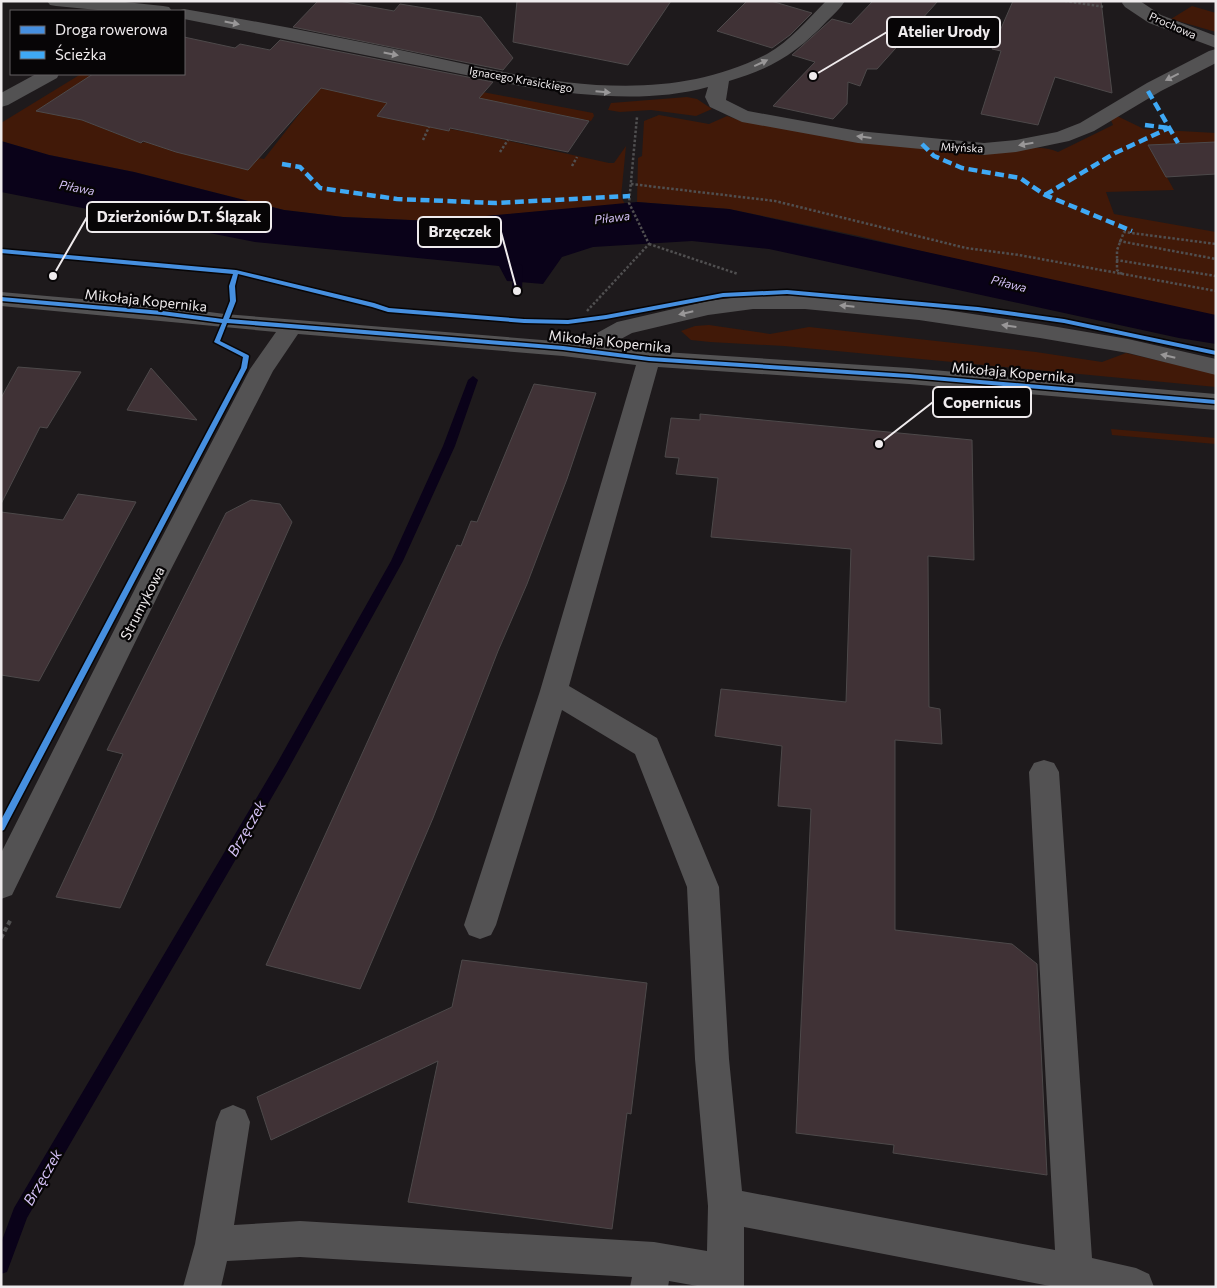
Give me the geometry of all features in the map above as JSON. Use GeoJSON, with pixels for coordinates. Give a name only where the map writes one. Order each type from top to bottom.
{"type":"FeatureCollection","features":[{"type":"Feature","properties":{"kind":"street"},"geometry":{"type":"LineString","coordinates":[[56,1],[156,8]]}},
{"type":"Feature","properties":{"kind":"street","name":"Ignacego Krasickiego"},"geometry":{"type":"LineString","coordinates":[[185,14],[290,33],[501,77],[609,93],[676,88],[720,80],[778,55],[802,36],[836,1]]}},
{"type":"Feature","properties":{"kind":"street","name":"Prochowa"},"geometry":{"type":"LineString","coordinates":[[1129,3],[1155,18],[1216,43]]}},
{"type":"Feature","properties":{"kind":"street","name":"Młyńska"},"geometry":{"type":"LineString","coordinates":[[720,80],[715,97],[717,104],[742,116],[858,137],[984,148],[1016,146],[1062,137],[1087,127],[1154,87],[1216,55]]}},
{"type":"Feature","properties":{"kind":"street"},"geometry":{"type":"LineString","coordinates":[[1,101],[48,75]]}},
{"type":"Feature","properties":{"kind":"street","name":"Mikołaja Kopernika"},"geometry":{"type":"LineString","coordinates":[[1,299],[583,350],[649,359],[909,376],[1216,402]]}},
{"type":"Feature","properties":{"kind":"street"},"geometry":{"type":"LineString","coordinates":[[583,350],[625,328],[708,308],[753,302],[806,302],[919,313],[1040,331],[1128,346],[1216,367]]}},
{"type":"Feature","properties":{"kind":"street","name":"Strumykowa"},"geometry":{"type":"LineString","coordinates":[[1,885],[152,581],[258,378],[292,326]]}},
{"type":"Feature","properties":{"kind":"street"},"geometry":{"type":"LineString","coordinates":[[480,925],[554,691],[649,359]]}},
{"type":"Feature","properties":{"kind":"street"},"geometry":{"type":"LineString","coordinates":[[213,1244],[300,1239],[725,1280],[726,1206],[712,1058],[702,887],[647,746],[554,691]]}},
{"type":"Feature","properties":{"kind":"street"},"geometry":{"type":"LineString","coordinates":[[1044,772],[1076,1272]]}},
{"type":"Feature","properties":{"kind":"street"},"geometry":{"type":"LineString","coordinates":[[202,1287],[213,1244],[233,1122]]}},
{"type":"Feature","properties":{"kind":"street"},"geometry":{"type":"LineString","coordinates":[[726,1206],[1076,1272],[1136,1287]]}},
{"type":"Feature","properties":{"kind":"path"},"geometry":{"type":"LineString","coordinates":[[637,114],[629,204],[649,244],[742,276]]}},
{"type":"Feature","properties":{"kind":"path"},"geometry":{"type":"LineString","coordinates":[[423,140],[429,126]]}},
{"type":"Feature","properties":{"kind":"path"},"geometry":{"type":"LineString","coordinates":[[500,152],[508,140]]}},
{"type":"Feature","properties":{"kind":"path"},"geometry":{"type":"LineString","coordinates":[[572,166],[577,157]]}},
{"type":"Feature","properties":{"kind":"path"},"geometry":{"type":"LineString","coordinates":[[631,184],[775,201],[966,248],[1019,255],[1216,291]]}},
{"type":"Feature","properties":{"kind":"path"},"geometry":{"type":"LineString","coordinates":[[1125,275],[1117,270],[1116,260],[1119,241],[1124,232],[1132,231],[1216,244]]}},
{"type":"Feature","properties":{"kind":"path"},"geometry":{"type":"LineString","coordinates":[[1119,241],[1216,259]]}},
{"type":"Feature","properties":{"kind":"path"},"geometry":{"type":"LineString","coordinates":[[583,314],[590,309],[649,244]]}},
{"type":"Feature","properties":{"kind":"path"},"geometry":{"type":"LineString","coordinates":[[1116,260],[1216,276]]}},
{"type":"Feature","properties":{"kind":"shaded area"},"geometry":{"type":"Polygon","coordinates":[[[1192,6],[1216,13],[1216,32],[1171,19],[1192,6]]]}},
{"type":"Feature","properties":{"kind":"shaded area"},"geometry":{"type":"Polygon","coordinates":[[[342,64],[360,97],[374,100],[377,97],[448,131],[450,129],[468,132],[609,163],[614,163],[626,146],[621,197],[625,204],[432,221],[343,217],[284,210],[134,172],[49,155],[1,141],[1,123],[79,75],[86,75],[91,76],[58,97],[44,112],[82,120],[141,143],[146,142],[202,159],[211,150],[264,159],[318,90],[342,64]]]}},
{"type":"Feature","properties":{"kind":"shaded area"},"geometry":{"type":"Polygon","coordinates":[[[446,85],[593,113],[594,116],[591,121],[440,91],[446,85]]]}},
{"type":"Feature","properties":{"kind":"shaded area"},"geometry":{"type":"Polygon","coordinates":[[[687,97],[697,99],[712,109],[696,116],[651,110],[620,112],[608,110],[611,103],[687,97]]]}},
{"type":"Feature","properties":{"kind":"shaded area"},"geometry":{"type":"Polygon","coordinates":[[[659,115],[709,124],[727,116],[893,145],[956,152],[997,153],[1041,148],[1058,152],[1113,125],[1110,118],[1117,116],[1144,129],[1216,133],[1216,142],[1149,145],[1174,190],[1106,192],[1114,214],[1216,232],[1216,316],[859,236],[729,209],[637,202],[638,158],[642,156],[644,121],[659,115]]]}},
{"type":"Feature","properties":{"kind":"shaded area"},"geometry":{"type":"Polygon","coordinates":[[[709,325],[770,334],[809,327],[1036,352],[1102,362],[1126,353],[1216,374],[1216,387],[784,346],[710,342],[691,340],[681,331],[695,326],[709,325]]]}},
{"type":"Feature","properties":{"kind":"shaded area"},"geometry":{"type":"Polygon","coordinates":[[[1111,429],[1216,438],[1216,444],[1112,435],[1111,429]]]}},
{"type":"Feature","properties":{"kind":"water","name":"Piława"},"geometry":{"type":"Polygon","coordinates":[[[1,141],[49,155],[134,172],[284,210],[343,217],[432,221],[637,202],[729,209],[1216,315],[1216,344],[1179,338],[769,249],[692,241],[593,247],[562,257],[543,284],[507,281],[499,266],[255,242],[1,192],[1,141]]]}},
{"type":"Feature","properties":{"kind":"building"},"geometry":{"type":"Polygon","coordinates":[[[318,1],[339,1],[394,11],[400,4],[481,17],[513,58],[503,70],[293,27],[318,1]]]}},
{"type":"Feature","properties":{"kind":"building"},"geometry":{"type":"Polygon","coordinates":[[[517,1],[671,1],[628,65],[513,42],[517,1]]]}},
{"type":"Feature","properties":{"kind":"building"},"geometry":{"type":"Polygon","coordinates":[[[747,1],[771,1],[812,13],[790,35],[772,48],[717,31],[747,1]]]}},
{"type":"Feature","properties":{"kind":"building"},"geometry":{"type":"Polygon","coordinates":[[[873,1],[938,1],[877,69],[867,69],[860,86],[848,82],[847,104],[833,119],[773,106],[815,62],[792,55],[832,19],[851,24],[873,1]]]}},
{"type":"Feature","properties":{"kind":"building"},"geometry":{"type":"Polygon","coordinates":[[[1013,1],[1101,1],[1112,93],[1055,77],[1038,125],[981,114],[1001,51],[992,49],[1013,1]]]}},
{"type":"Feature","properties":{"kind":"building"},"geometry":{"type":"Polygon","coordinates":[[[185,37],[235,48],[240,44],[270,50],[280,40],[493,82],[479,98],[589,121],[568,152],[450,128],[449,131],[377,116],[387,103],[321,88],[248,170],[176,152],[143,141],[141,143],[82,120],[36,111],[91,75],[185,75],[185,37]]]}},
{"type":"Feature","properties":{"kind":"building"},"geometry":{"type":"Polygon","coordinates":[[[1216,142],[1216,174],[1166,177],[1148,145],[1216,142]]]}},
{"type":"Feature","properties":{"kind":"building"},"geometry":{"type":"Polygon","coordinates":[[[18,367],[81,372],[47,428],[40,427],[1,504],[1,398],[18,367]]]}},
{"type":"Feature","properties":{"kind":"building"},"geometry":{"type":"Polygon","coordinates":[[[151,368],[197,420],[127,410],[151,368]]]}},
{"type":"Feature","properties":{"kind":"building"},"geometry":{"type":"Polygon","coordinates":[[[534,384],[596,393],[567,479],[527,584],[498,651],[433,818],[360,989],[266,965],[457,545],[461,546],[471,521],[477,522],[534,384]]]}},
{"type":"Feature","properties":{"kind":"building"},"geometry":{"type":"Polygon","coordinates":[[[700,414],[972,440],[974,560],[928,556],[929,707],[940,709],[942,744],[895,740],[895,930],[1012,944],[1037,964],[1047,1175],[893,1153],[894,1145],[796,1133],[811,809],[778,806],[782,746],[715,736],[721,689],[846,702],[851,549],[711,537],[718,478],[676,474],[679,458],[665,457],[671,418],[700,420],[700,414]]]}},
{"type":"Feature","properties":{"kind":"building"},"geometry":{"type":"Polygon","coordinates":[[[78,494],[136,502],[39,681],[1,675],[1,512],[63,520],[78,494]]]}},
{"type":"Feature","properties":{"kind":"building"},"geometry":{"type":"Polygon","coordinates":[[[251,500],[280,504],[292,522],[120,908],[56,897],[123,754],[107,750],[226,513],[251,500]]]}},
{"type":"Feature","properties":{"kind":"building"},"geometry":{"type":"Polygon","coordinates":[[[462,960],[647,983],[631,1114],[627,1113],[612,1229],[408,1202],[438,1061],[271,1140],[257,1097],[452,1007],[462,960]]]}},
{"type":"Feature","properties":{"kind":"waterway","name":"Brzęczek"},"geometry":{"type":"LineString","coordinates":[[517,291],[518,266]]}},
{"type":"Feature","properties":{"kind":"waterway","name":"Brzęczek"},"geometry":{"type":"LineString","coordinates":[[1,1266],[20,1214],[281,769],[397,561],[449,446],[473,380]]}},
{"type":"Feature","properties":{"kind":"marked path"},"geometry":{"type":"LineString","coordinates":[[1148,91],[1178,143]]}},
{"type":"Feature","properties":{"kind":"marked path"},"geometry":{"type":"LineString","coordinates":[[1145,125],[1169,128]]}},
{"type":"Feature","properties":{"kind":"marked path"},"geometry":{"type":"LineString","coordinates":[[1045,195],[1115,153],[1169,128]]}},
{"type":"Feature","properties":{"kind":"marked path"},"geometry":{"type":"LineString","coordinates":[[922,144],[934,156],[962,168],[1020,178],[1045,195],[1132,231]]}},
{"type":"Feature","properties":{"kind":"marked path"},"geometry":{"type":"LineString","coordinates":[[282,164],[300,167],[320,188],[397,199],[496,203],[630,196]]}},
{"type":"Feature","properties":{"kind":"cycle path"},"geometry":{"type":"LineString","coordinates":[[1,251],[236,272],[388,310],[524,321],[568,322],[606,317],[723,295],[787,292],[978,309],[1064,321],[1216,353]]}},
{"type":"Feature","properties":{"kind":"cycle path"},"geometry":{"type":"LineString","coordinates":[[1,828],[244,368],[246,356],[217,342],[233,301],[232,286],[236,272]]}},
{"type":"Feature","properties":{"kind":"cycle path"},"geometry":{"type":"LineString","coordinates":[[1,299],[162,313],[225,321],[563,348],[649,359],[909,376],[1216,402]]}},
{"type":"Feature","properties":{"kind":"place","name":"Atelier Urody"},"geometry":{"type":"Point","coordinates":[813,76]}},
{"type":"Feature","properties":{"kind":"place","name":"Dzierżoniów D.T. Ślązak"},"geometry":{"type":"Point","coordinates":[53,276]}},
{"type":"Feature","properties":{"kind":"place","name":"Brzęczek"},"geometry":{"type":"Point","coordinates":[517,291]}},
{"type":"Feature","properties":{"kind":"place","name":"Copernicus"},"geometry":{"type":"Point","coordinates":[879,444]}}]}
